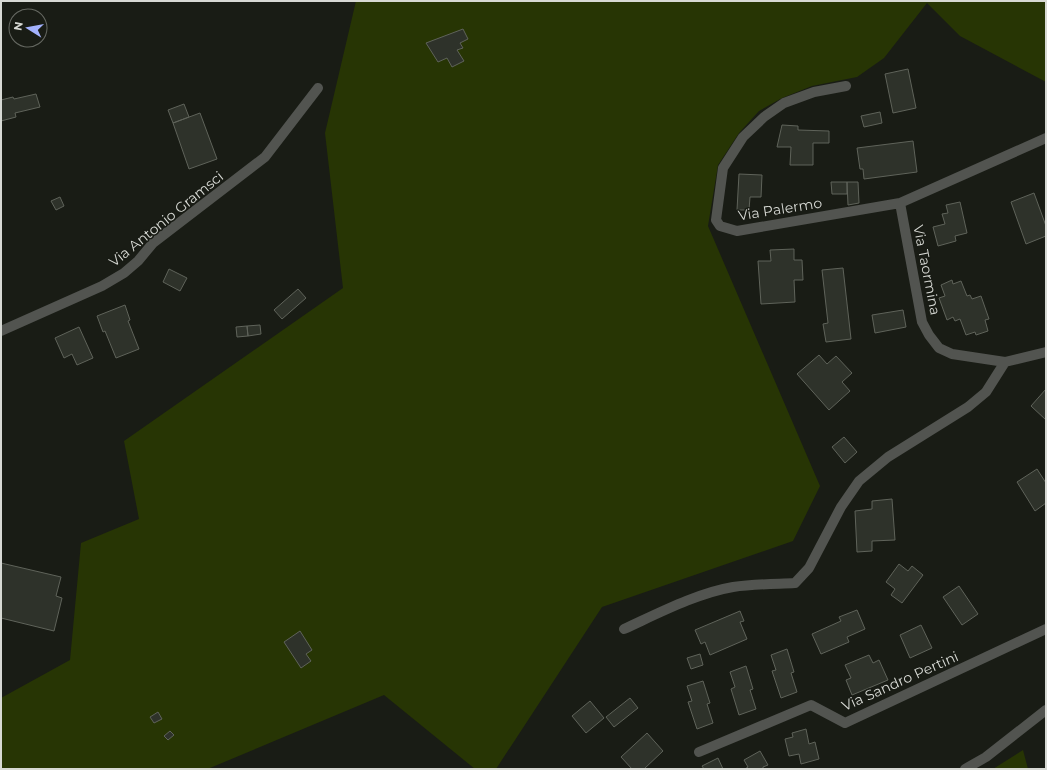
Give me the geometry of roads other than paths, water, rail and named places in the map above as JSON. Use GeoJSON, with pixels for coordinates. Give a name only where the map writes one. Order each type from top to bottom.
{"type":"FeatureCollection","features":[{"type":"Feature","properties":{"kind":"street","name":"Via Palermo"},"geometry":{"type":"LineString","coordinates":[[846,86],[814,92],[784,103],[764,117],[743,137],[723,168],[716,220],[720,226],[737,231],[900,203],[1046,138]]}},
{"type":"Feature","properties":{"kind":"street","name":"Via Antonio Gramsci"},"geometry":{"type":"LineString","coordinates":[[1,331],[102,286],[124,273],[138,261],[153,243],[265,157],[318,88]]}},
{"type":"Feature","properties":{"kind":"street","name":"Via Taormina"},"geometry":{"type":"LineString","coordinates":[[900,203],[922,322],[929,335],[939,348],[952,354],[1005,362],[1046,352]]}},
{"type":"Feature","properties":{"kind":"street"},"geometry":{"type":"LineString","coordinates":[[624,629],[715,591],[734,587],[795,583],[809,568],[841,507],[859,481],[888,457],[974,402],[986,392],[1005,362]]}},
{"type":"Feature","properties":{"kind":"street","name":"Via Sandro Pertini"},"geometry":{"type":"LineString","coordinates":[[699,752],[811,705],[845,723],[1046,630]]}},
{"type":"Feature","properties":{"kind":"street"},"geometry":{"type":"LineString","coordinates":[[965,769],[986,757],[1046,710]]}}]}
